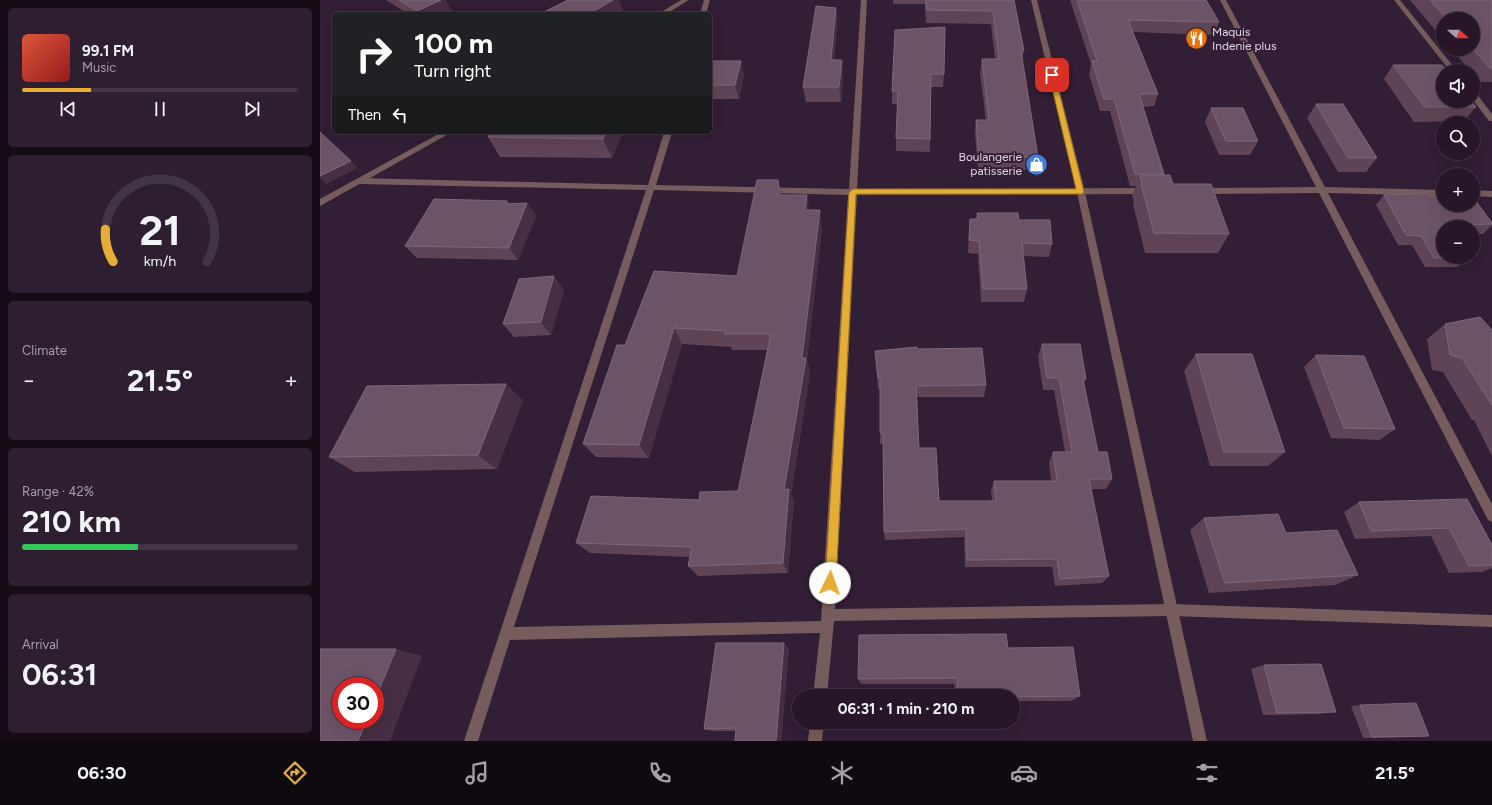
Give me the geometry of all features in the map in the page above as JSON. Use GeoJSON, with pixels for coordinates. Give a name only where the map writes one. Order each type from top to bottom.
{"type":"FeatureCollection","features":[{"type":"Feature","properties":{"kind":"street"},"geometry":{"type":"LineString","coordinates":[[665,12],[686,0]]}},
{"type":"Feature","properties":{"kind":"street"},"geometry":{"type":"LineString","coordinates":[[704,12],[707,0]]}},
{"type":"Feature","properties":{"kind":"street"},"geometry":{"type":"LineString","coordinates":[[821,689],[828,621],[864,0]]}},
{"type":"Feature","properties":{"kind":"street"},"geometry":{"type":"LineString","coordinates":[[1034,0],[1080,192],[1200,741]]}},
{"type":"Feature","properties":{"kind":"street"},"geometry":{"type":"LineString","coordinates":[[1223,0],[1492,516]]}},
{"type":"Feature","properties":{"kind":"street"},"geometry":{"type":"LineString","coordinates":[[1397,0],[1448,64]]}},
{"type":"Feature","properties":{"kind":"street"},"geometry":{"type":"LineString","coordinates":[[1480,104],[1492,119]]}},
{"type":"Feature","properties":{"kind":"street"},"geometry":{"type":"LineString","coordinates":[[320,203],[444,134]]}},
{"type":"Feature","properties":{"kind":"street"},"geometry":{"type":"LineString","coordinates":[[470,741],[667,134]]}},
{"type":"Feature","properties":{"kind":"street"},"geometry":{"type":"LineString","coordinates":[[359,181],[853,192],[1158,191]]}},
{"type":"Feature","properties":{"kind":"street"},"geometry":{"type":"LineString","coordinates":[[1190,191],[1322,190],[1436,192]]}},
{"type":"Feature","properties":{"kind":"street"},"geometry":{"type":"LineString","coordinates":[[1480,193],[1492,194]]}},
{"type":"Feature","properties":{"kind":"street"},"geometry":{"type":"LineString","coordinates":[[505,634],[828,621],[1172,610],[1492,621]]}},
{"type":"Feature","properties":{"kind":"street"},"geometry":{"type":"LineString","coordinates":[[815,741],[816,729]]}},
{"type":"Feature","properties":{"kind":"building"},"geometry":{"type":"Polygon","coordinates":[[[399,0],[441,0],[417,11],[399,0]]]}},
{"type":"Feature","properties":{"kind":"building"},"geometry":{"type":"Polygon","coordinates":[[[568,0],[613,0],[592,12],[544,12],[568,0]]]}},
{"type":"Feature","properties":{"kind":"building"},"geometry":{"type":"Polygon","coordinates":[[[926,0],[1014,0],[1024,51],[1021,51],[1038,157],[979,157],[976,120],[989,120],[982,59],[999,59],[993,11],[926,10],[926,0]]]}},
{"type":"Feature","properties":{"kind":"building"},"geometry":{"type":"Polygon","coordinates":[[[1077,0],[1206,0],[1219,22],[1128,20],[1158,94],[1139,94],[1164,174],[1135,174],[1114,99],[1104,99],[1092,61],[1097,61],[1077,0]]]}},
{"type":"Feature","properties":{"kind":"building"},"geometry":{"type":"Polygon","coordinates":[[[1430,0],[1492,0],[1492,69],[1479,56],[1480,12],[1441,12],[1430,0]]]}},
{"type":"Feature","properties":{"kind":"building"},"geometry":{"type":"Polygon","coordinates":[[[816,6],[836,8],[831,60],[842,60],[839,87],[803,87],[816,6]]]}},
{"type":"Feature","properties":{"kind":"building"},"geometry":{"type":"Polygon","coordinates":[[[945,27],[944,74],[931,74],[930,139],[896,138],[898,91],[892,91],[895,30],[945,27]]]}},
{"type":"Feature","properties":{"kind":"building"},"geometry":{"type":"Polygon","coordinates":[[[712,61],[741,61],[735,85],[712,85],[712,61]]]}},
{"type":"Feature","properties":{"kind":"building"},"geometry":{"type":"Polygon","coordinates":[[[1393,65],[1436,65],[1436,107],[1425,107],[1393,65]]]}},
{"type":"Feature","properties":{"kind":"building"},"geometry":{"type":"Polygon","coordinates":[[[1316,104],[1343,104],[1377,158],[1348,158],[1316,104]]]}},
{"type":"Feature","properties":{"kind":"building"},"geometry":{"type":"Polygon","coordinates":[[[1211,108],[1243,108],[1258,141],[1226,141],[1211,108]]]}},
{"type":"Feature","properties":{"kind":"building"},"geometry":{"type":"Polygon","coordinates":[[[320,132],[351,161],[320,176],[320,132]]]}},
{"type":"Feature","properties":{"kind":"building"},"geometry":{"type":"Polygon","coordinates":[[[490,134],[605,134],[603,139],[488,137],[490,134]]]}},
{"type":"Feature","properties":{"kind":"building"},"geometry":{"type":"Polygon","coordinates":[[[1140,175],[1170,175],[1173,184],[1211,184],[1229,234],[1154,233],[1140,175]]]}},
{"type":"Feature","properties":{"kind":"building"},"geometry":{"type":"Polygon","coordinates":[[[757,180],[778,180],[780,195],[807,195],[805,210],[820,210],[802,358],[806,358],[784,490],[789,489],[783,563],[688,566],[692,547],[576,543],[591,496],[699,500],[700,492],[738,491],[771,334],[725,334],[726,331],[674,328],[639,445],[583,444],[617,345],[625,345],[654,271],[737,276],[757,180]]]}},
{"type":"Feature","properties":{"kind":"building"},"geometry":{"type":"Polygon","coordinates":[[[1427,193],[1429,196],[1436,196],[1436,212],[1480,212],[1480,207],[1492,224],[1480,224],[1480,220],[1436,220],[1436,258],[1434,258],[1421,236],[1406,235],[1384,195],[1427,193]]]}},
{"type":"Feature","properties":{"kind":"building"},"geometry":{"type":"Polygon","coordinates":[[[434,199],[507,201],[505,204],[527,203],[509,248],[405,246],[434,199]]]}},
{"type":"Feature","properties":{"kind":"building"},"geometry":{"type":"Polygon","coordinates":[[[977,213],[1018,213],[1019,220],[1050,220],[1052,244],[1022,243],[1027,289],[983,289],[979,241],[969,240],[970,219],[978,219],[977,213]]]}},
{"type":"Feature","properties":{"kind":"building"},"geometry":{"type":"Polygon","coordinates":[[[554,276],[541,322],[503,324],[519,279],[554,276]]]}},
{"type":"Feature","properties":{"kind":"building"},"geometry":{"type":"Polygon","coordinates":[[[1480,317],[1492,330],[1492,405],[1462,358],[1450,355],[1445,324],[1480,317]]]}},
{"type":"Feature","properties":{"kind":"building"},"geometry":{"type":"Polygon","coordinates":[[[1042,344],[1080,344],[1086,379],[1083,379],[1098,452],[1107,452],[1112,479],[1089,479],[1109,576],[1060,579],[1057,559],[967,560],[966,529],[884,532],[883,433],[880,433],[880,377],[878,378],[875,351],[917,347],[917,349],[982,348],[986,385],[916,386],[919,448],[936,448],[939,501],[996,501],[994,481],[1057,481],[1053,452],[1072,452],[1059,378],[1047,378],[1042,344]]]}},
{"type":"Feature","properties":{"kind":"building"},"geometry":{"type":"Polygon","coordinates":[[[1196,354],[1252,354],[1285,452],[1224,452],[1196,354]]]}},
{"type":"Feature","properties":{"kind":"building"},"geometry":{"type":"Polygon","coordinates":[[[1316,355],[1364,356],[1395,429],[1344,428],[1316,355]]]}},
{"type":"Feature","properties":{"kind":"building"},"geometry":{"type":"Polygon","coordinates":[[[506,384],[478,455],[329,457],[367,386],[506,384]]]}},
{"type":"Feature","properties":{"kind":"building"},"geometry":{"type":"Polygon","coordinates":[[[1467,499],[1492,545],[1492,565],[1469,566],[1449,528],[1371,531],[1359,502],[1467,499]]]}},
{"type":"Feature","properties":{"kind":"building"},"geometry":{"type":"Polygon","coordinates":[[[1278,514],[1286,533],[1337,530],[1358,575],[1225,583],[1204,518],[1278,514]]]}},
{"type":"Feature","properties":{"kind":"building"},"geometry":{"type":"Polygon","coordinates":[[[1006,634],[1008,648],[1073,647],[1080,696],[1020,697],[1020,689],[958,689],[957,678],[858,679],[859,635],[1006,634]]]}},
{"type":"Feature","properties":{"kind":"building"},"geometry":{"type":"Polygon","coordinates":[[[716,643],[784,643],[776,741],[735,741],[736,728],[704,729],[716,643]]]}},
{"type":"Feature","properties":{"kind":"building"},"geometry":{"type":"Polygon","coordinates":[[[320,649],[396,649],[384,678],[332,677],[332,729],[363,729],[358,741],[320,741],[320,649]]]}},
{"type":"Feature","properties":{"kind":"building"},"geometry":{"type":"Polygon","coordinates":[[[1321,664],[1336,712],[1277,713],[1264,665],[1321,664]]]}},
{"type":"Feature","properties":{"kind":"building"},"geometry":{"type":"Polygon","coordinates":[[[1416,703],[1429,736],[1372,737],[1360,705],[1416,703]]]}},
{"type":"Feature","properties":{"kind":"place","name":"Maquis Indenie plus"},"geometry":{"type":"Point","coordinates":[1197,39]}},
{"type":"Feature","properties":{"kind":"place","name":"Boulangerie patisserie"},"geometry":{"type":"Point","coordinates":[1037,164]}},
{"type":"Feature","properties":{"kind":"route"},"geometry":{"type":"LineString","coordinates":[[830,583],[853,192],[1080,192],[1052,75]]}}]}
